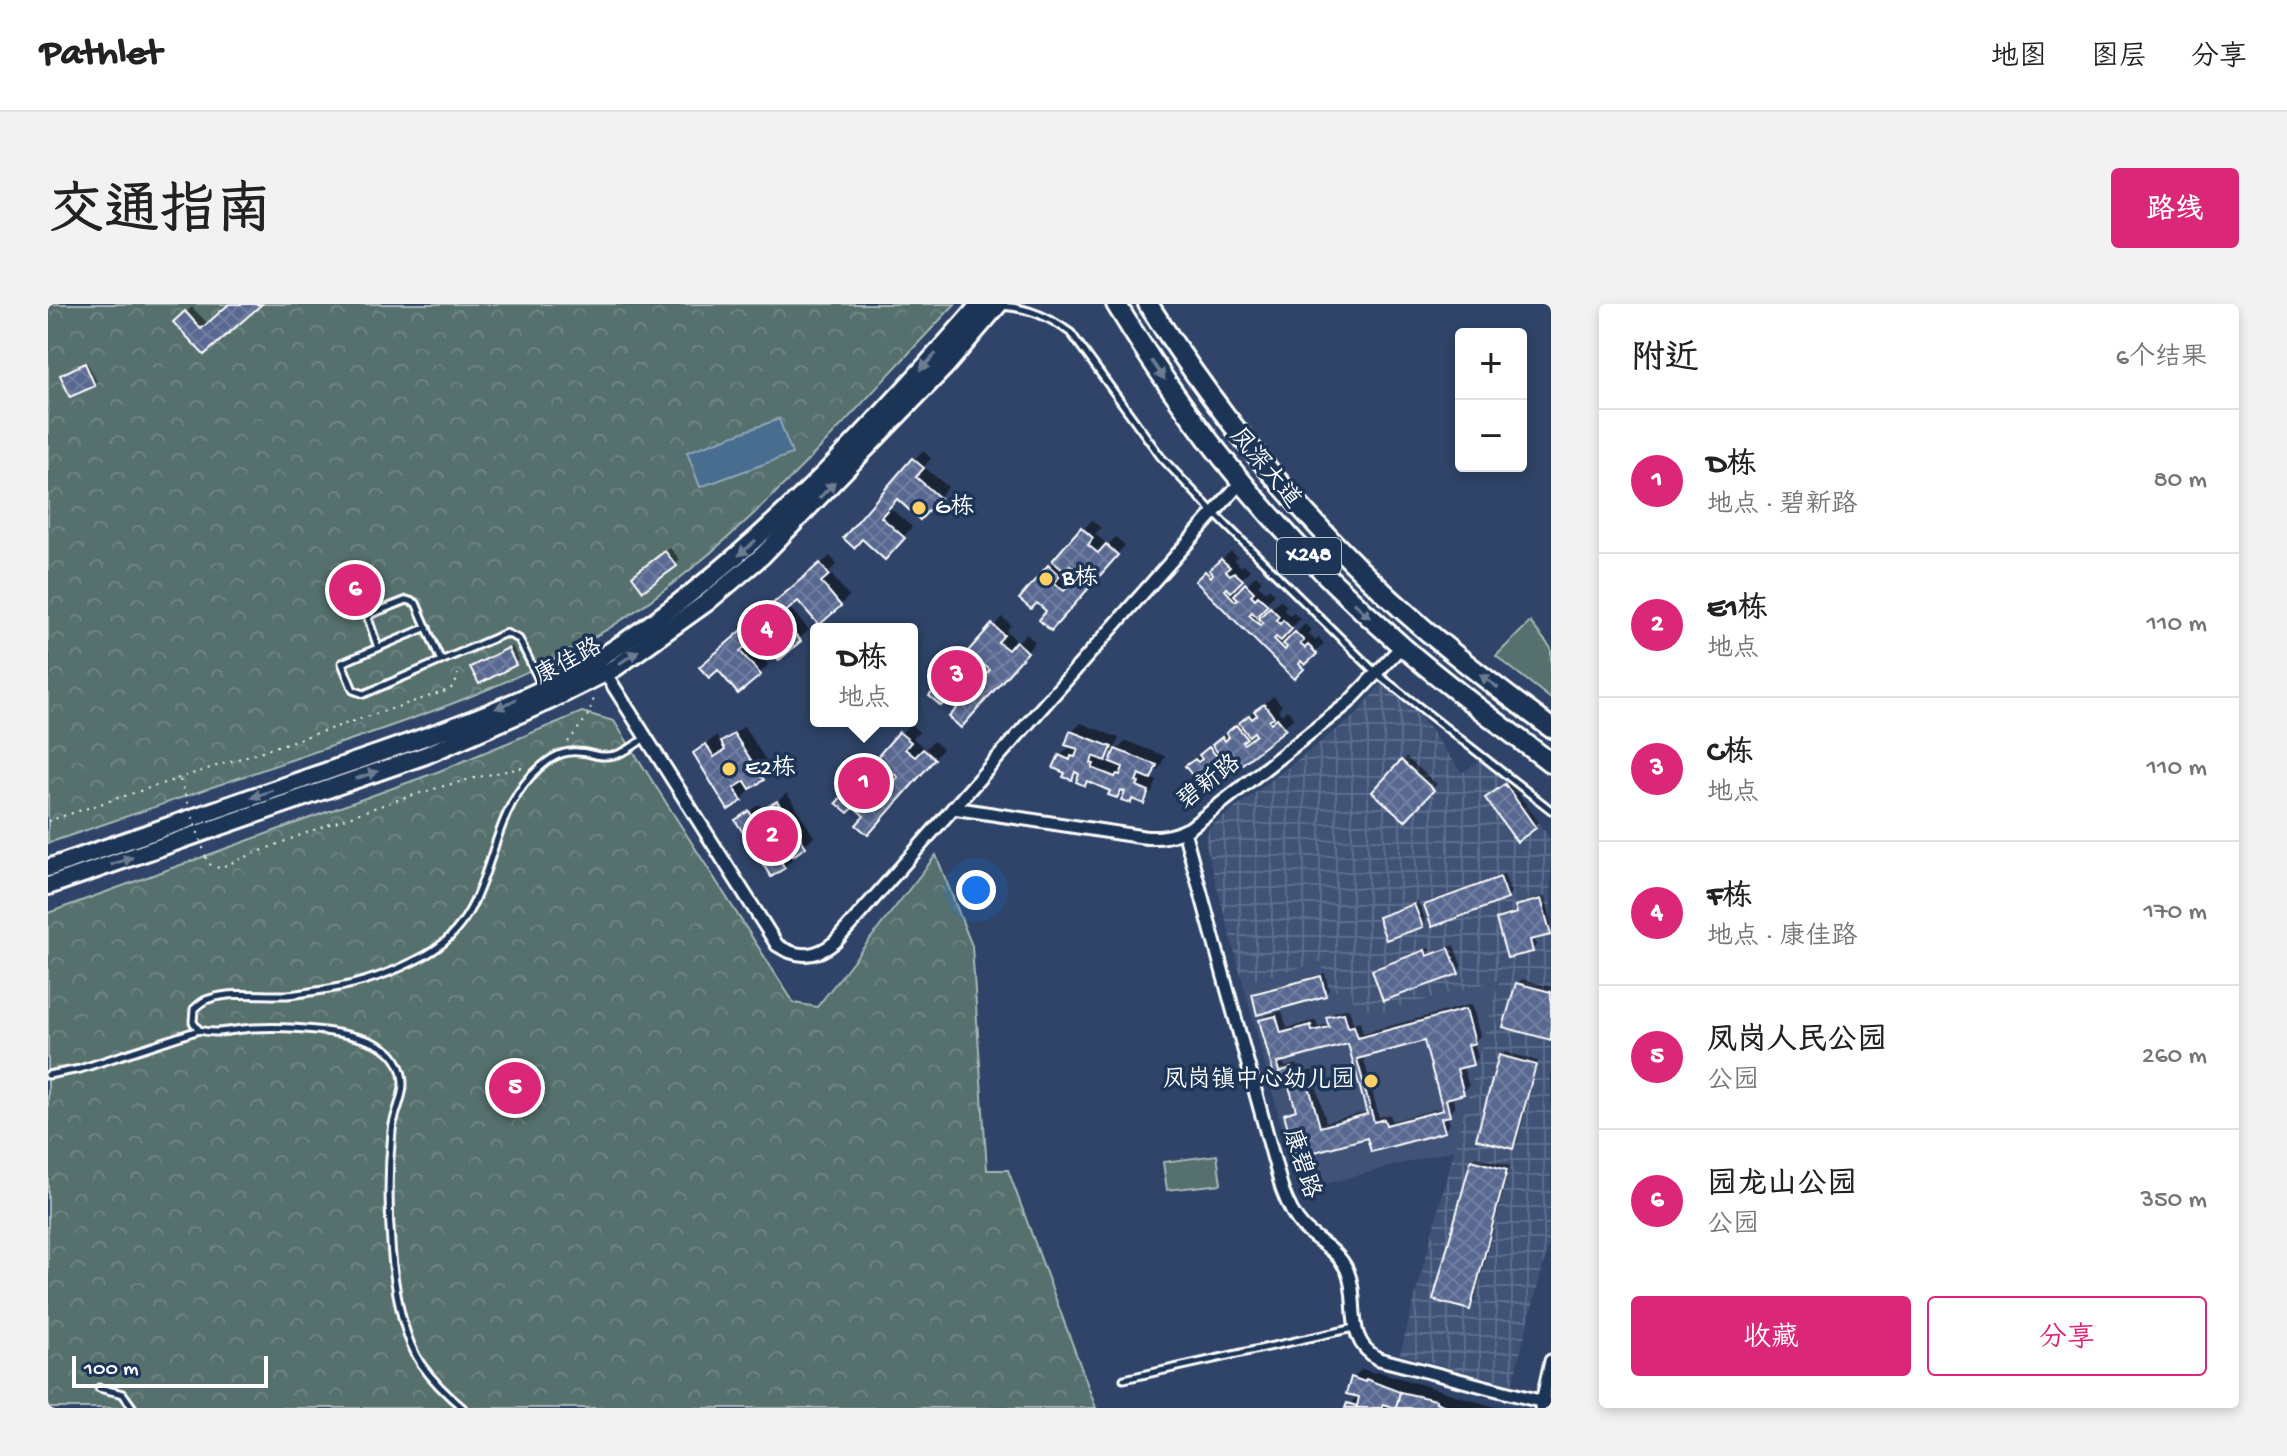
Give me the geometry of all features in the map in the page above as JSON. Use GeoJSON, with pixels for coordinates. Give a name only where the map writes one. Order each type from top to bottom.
{"type":"FeatureCollection","features":[{"type":"Feature","properties":{"kind":"main road","name":"凤深大道"},"geometry":{"type":"LineString","coordinates":[[1115,304],[1182,404],[1242,481],[1322,571],[1402,646],[1551,763]]}},
{"type":"Feature","properties":{"kind":"main road","name":"凤深大道"},"geometry":{"type":"LineString","coordinates":[[1148,304],[1236,431],[1333,542],[1420,625],[1551,728]]}},
{"type":"Feature","properties":{"kind":"street","name":"康佳路"},"geometry":{"type":"LineString","coordinates":[[48,886],[426,755],[601,666],[751,545],[907,384],[992,305]]}},
{"type":"Feature","properties":{"kind":"street"},"geometry":{"type":"LineString","coordinates":[[601,666],[777,945],[800,956],[813,955],[835,942],[1242,481]]}},
{"type":"Feature","properties":{"kind":"street","name":"碧新路"},"geometry":{"type":"LineString","coordinates":[[953,808],[1143,837],[1167,837],[1184,831],[1348,703],[1402,646]]}},
{"type":"Feature","properties":{"kind":"street","name":"康佳路"},"geometry":{"type":"LineString","coordinates":[[48,868],[546,694]]}},
{"type":"Feature","properties":{"kind":"street","name":"康碧路"},"geometry":{"type":"LineString","coordinates":[[1184,831],[1282,1189],[1295,1217],[1341,1259],[1352,1290],[1361,1345],[1379,1359],[1545,1405]]}},
{"type":"Feature","properties":{"kind":"street"},"geometry":{"type":"LineString","coordinates":[[1545,1405],[1551,1361]]}},
{"type":"Feature","properties":{"kind":"lane"},"geometry":{"type":"LineString","coordinates":[[992,305],[1037,312],[1071,333],[1161,457],[1214,513],[1376,673],[1551,810]]}},
{"type":"Feature","properties":{"kind":"lane"},"geometry":{"type":"LineString","coordinates":[[378,648],[367,623],[371,614],[412,600],[441,661]]}},
{"type":"Feature","properties":{"kind":"lane"},"geometry":{"type":"LineString","coordinates":[[427,627],[342,663],[353,690],[364,694],[501,634],[511,634],[519,639],[546,694]]}},
{"type":"Feature","properties":{"kind":"lane"},"geometry":{"type":"LineString","coordinates":[[199,1030],[193,1022],[194,1009],[205,999],[291,995],[363,982],[391,973],[430,953],[472,909],[509,809],[520,789],[544,764],[565,752],[610,756],[628,750],[646,737]]}},
{"type":"Feature","properties":{"kind":"lane"},"geometry":{"type":"LineString","coordinates":[[48,1075],[80,1069],[199,1030],[213,1033],[251,1028],[298,1028],[369,1040],[388,1049],[401,1067],[403,1086],[392,1124],[388,1212],[398,1293],[406,1331],[420,1363],[445,1394],[463,1408]]}},
{"type":"Feature","properties":{"kind":"lane"},"geometry":{"type":"LineString","coordinates":[[1124,1379],[1356,1327]]}},
{"type":"Feature","properties":{"kind":"lane"},"geometry":{"type":"LineString","coordinates":[[99,1388],[123,1394],[133,1408]]}},
{"type":"Feature","properties":{"kind":"path"},"geometry":{"type":"LineString","coordinates":[[48,821],[449,690],[455,685],[458,674]]}},
{"type":"Feature","properties":{"kind":"path"},"geometry":{"type":"LineString","coordinates":[[565,752],[568,742],[587,717],[596,695]]}},
{"type":"Feature","properties":{"kind":"path"},"geometry":{"type":"LineString","coordinates":[[180,779],[209,864],[219,868],[337,820],[461,781],[544,764]]}},
{"type":"Feature","properties":{"kind":"shaded area"},"geometry":{"type":"Polygon","coordinates":[[[779,419],[792,454],[700,487],[687,452],[779,419]]]}},
{"type":"Feature","properties":{"kind":"shaded area"},"geometry":{"type":"Polygon","coordinates":[[[1381,684],[1419,715],[1462,773],[1488,754],[1551,840],[1551,1236],[1512,1384],[1400,1354],[1499,980],[1376,1013],[1328,985],[1321,962],[1243,983],[1205,843],[1209,828],[1356,715],[1381,684]]]}},
{"type":"Feature","properties":{"kind":"shaded area","name":"凤岗镇中心幼儿园"},"geometry":{"type":"Polygon","coordinates":[[[1321,962],[1376,1013],[1499,980],[1454,1150],[1299,1191],[1243,983],[1321,962]]]}},
{"type":"Feature","properties":{"kind":"green space"},"geometry":{"type":"Polygon","coordinates":[[[48,304],[955,304],[784,485],[738,528],[642,606],[591,639],[525,673],[422,715],[48,843],[48,304]]]}},
{"type":"Feature","properties":{"kind":"green space"},"geometry":{"type":"Polygon","coordinates":[[[1530,622],[1551,648],[1551,699],[1496,656],[1530,622]]]}},
{"type":"Feature","properties":{"kind":"green space"},"geometry":{"type":"Polygon","coordinates":[[[582,712],[614,721],[794,1003],[817,1007],[936,855],[972,946],[987,1170],[1008,1170],[1096,1408],[48,1408],[48,913],[437,772],[582,712]]]}},
{"type":"Feature","properties":{"kind":"green space"},"geometry":{"type":"Polygon","coordinates":[[[1217,1155],[1221,1184],[1167,1190],[1163,1162],[1217,1155]]]}},
{"type":"Feature","properties":{"kind":"building"},"geometry":{"type":"Polygon","coordinates":[[[229,304],[262,304],[204,355],[173,322],[185,311],[201,329],[229,304]]]}},
{"type":"Feature","properties":{"kind":"building"},"geometry":{"type":"Polygon","coordinates":[[[85,363],[95,386],[70,397],[60,375],[85,363]]]}},
{"type":"Feature","properties":{"kind":"building","name":"G栋"},"geometry":{"type":"Polygon","coordinates":[[[912,458],[924,468],[916,477],[940,498],[920,520],[897,499],[881,517],[905,538],[885,560],[862,539],[854,548],[843,538],[912,458]]]}},
{"type":"Feature","properties":{"kind":"building","name":"B栋"},"geometry":{"type":"Polygon","coordinates":[[[1081,527],[1093,538],[1088,545],[1098,553],[1106,544],[1118,555],[1051,631],[1039,620],[1046,611],[1037,603],[1031,609],[1019,599],[1048,565],[1060,576],[1054,583],[1064,591],[1080,573],[1070,565],[1064,571],[1052,561],[1081,527]]]}},
{"type":"Feature","properties":{"kind":"building"},"geometry":{"type":"Polygon","coordinates":[[[665,551],[677,566],[643,591],[632,576],[665,551]]]}},
{"type":"Feature","properties":{"kind":"building"},"geometry":{"type":"Polygon","coordinates":[[[1221,559],[1230,567],[1226,571],[1230,575],[1234,572],[1243,580],[1231,592],[1227,588],[1225,590],[1235,601],[1238,599],[1234,595],[1245,583],[1254,592],[1251,595],[1255,599],[1258,596],[1268,605],[1256,617],[1252,612],[1249,615],[1260,625],[1263,623],[1258,619],[1270,607],[1279,616],[1276,620],[1280,624],[1283,620],[1292,629],[1281,641],[1276,637],[1274,639],[1285,650],[1287,647],[1283,644],[1295,632],[1304,641],[1300,644],[1305,648],[1308,645],[1317,654],[1305,665],[1301,661],[1299,664],[1304,669],[1294,679],[1195,581],[1205,571],[1211,577],[1213,574],[1209,570],[1221,559]]]}},
{"type":"Feature","properties":{"kind":"building"},"geometry":{"type":"Polygon","coordinates":[[[820,563],[829,575],[821,582],[841,606],[817,623],[798,601],[780,617],[801,641],[779,660],[758,636],[740,651],[761,675],[738,694],[718,670],[709,678],[699,667],[820,563]]]}},
{"type":"Feature","properties":{"kind":"building"},"geometry":{"type":"Polygon","coordinates":[[[992,624],[1004,635],[998,642],[1008,650],[1016,641],[1028,652],[961,728],[949,717],[957,708],[947,700],[941,706],[929,696],[958,662],[970,673],[965,680],[974,688],[990,670],[980,662],[974,668],[962,658],[992,624]]]}},
{"type":"Feature","properties":{"kind":"building"},"geometry":{"type":"Polygon","coordinates":[[[508,648],[516,665],[479,684],[470,667],[508,648]]]}},
{"type":"Feature","properties":{"kind":"building"},"geometry":{"type":"Polygon","coordinates":[[[1264,704],[1274,717],[1269,720],[1271,723],[1277,718],[1286,729],[1205,794],[1196,783],[1202,778],[1195,779],[1185,766],[1195,759],[1198,762],[1202,759],[1199,755],[1209,747],[1220,760],[1215,763],[1217,766],[1229,757],[1227,754],[1222,758],[1212,745],[1222,737],[1225,741],[1229,737],[1226,733],[1236,725],[1247,738],[1242,742],[1244,744],[1256,735],[1254,732],[1249,736],[1239,723],[1249,715],[1252,719],[1257,715],[1254,711],[1264,704]]]}},
{"type":"Feature","properties":{"kind":"building"},"geometry":{"type":"Polygon","coordinates":[[[1070,731],[1112,747],[1106,761],[1093,756],[1091,763],[1094,764],[1092,768],[1115,777],[1120,775],[1123,767],[1110,762],[1115,749],[1157,765],[1151,779],[1139,774],[1136,781],[1139,782],[1137,786],[1149,791],[1144,804],[1132,799],[1131,803],[1121,800],[1125,792],[1121,790],[1117,798],[1108,795],[1110,791],[1087,781],[1085,786],[1076,782],[1079,774],[1075,772],[1072,780],[1053,768],[1059,755],[1070,760],[1071,756],[1075,757],[1078,749],[1065,745],[1070,731]]]}},
{"type":"Feature","properties":{"kind":"building"},"geometry":{"type":"Polygon","coordinates":[[[899,732],[911,742],[905,749],[915,757],[923,749],[935,759],[868,835],[856,825],[864,816],[854,807],[848,813],[836,803],[866,769],[878,780],[872,787],[882,795],[898,777],[888,769],[882,776],[870,765],[899,732]]]}},
{"type":"Feature","properties":{"kind":"building","name":"E2栋"},"geometry":{"type":"Polygon","coordinates":[[[734,734],[764,780],[750,789],[745,781],[734,788],[742,801],[728,810],[693,753],[706,744],[714,757],[725,750],[721,742],[734,734]]]}},
{"type":"Feature","properties":{"kind":"building"},"geometry":{"type":"Polygon","coordinates":[[[1401,760],[1434,790],[1405,821],[1372,792],[1401,760]]]}},
{"type":"Feature","properties":{"kind":"building"},"geometry":{"type":"Polygon","coordinates":[[[1505,784],[1536,828],[1517,842],[1485,798],[1505,784]]]}},
{"type":"Feature","properties":{"kind":"building"},"geometry":{"type":"Polygon","coordinates":[[[777,801],[806,847],[793,856],[788,849],[777,856],[785,868],[771,877],[735,820],[749,811],[757,824],[768,817],[763,809],[777,801]]]}},
{"type":"Feature","properties":{"kind":"building"},"geometry":{"type":"Polygon","coordinates":[[[1500,877],[1508,899],[1432,927],[1424,905],[1500,877]]]}},
{"type":"Feature","properties":{"kind":"building"},"geometry":{"type":"Polygon","coordinates":[[[1541,899],[1551,935],[1530,940],[1533,952],[1507,958],[1496,919],[1517,913],[1515,906],[1541,899]]]}},
{"type":"Feature","properties":{"kind":"building"},"geometry":{"type":"Polygon","coordinates":[[[1414,904],[1423,927],[1386,940],[1378,917],[1414,904]]]}},
{"type":"Feature","properties":{"kind":"building"},"geometry":{"type":"Polygon","coordinates":[[[1449,948],[1459,974],[1383,1001],[1372,970],[1425,950],[1427,956],[1449,948]]]}},
{"type":"Feature","properties":{"kind":"building"},"geometry":{"type":"Polygon","coordinates":[[[1321,976],[1326,996],[1257,1015],[1252,994],[1321,976]]]}},
{"type":"Feature","properties":{"kind":"building"},"geometry":{"type":"Polygon","coordinates":[[[1516,983],[1551,992],[1551,1040],[1503,1027],[1516,983]]]}},
{"type":"Feature","properties":{"kind":"building"},"geometry":{"type":"Polygon","coordinates":[[[1466,1009],[1475,1043],[1468,1045],[1473,1065],[1457,1069],[1464,1094],[1446,1099],[1450,1116],[1441,1118],[1445,1132],[1371,1152],[1367,1138],[1296,1157],[1284,1114],[1296,1110],[1287,1080],[1276,1083],[1259,1020],[1276,1016],[1281,1033],[1311,1025],[1312,1031],[1329,1027],[1326,1017],[1344,1013],[1348,1027],[1354,1026],[1358,1038],[1466,1009]],[[1424,1041],[1357,1059],[1374,1122],[1384,1119],[1386,1125],[1443,1110],[1424,1041]],[[1348,1044],[1277,1063],[1279,1072],[1291,1068],[1294,1078],[1306,1075],[1320,1127],[1367,1114],[1348,1044]]]}},
{"type":"Feature","properties":{"kind":"building"},"geometry":{"type":"Polygon","coordinates":[[[1499,1055],[1536,1065],[1513,1149],[1476,1139],[1499,1055]]]}},
{"type":"Feature","properties":{"kind":"building"},"geometry":{"type":"Polygon","coordinates":[[[1471,1160],[1507,1170],[1470,1310],[1433,1300],[1471,1160]]]}},
{"type":"Feature","properties":{"kind":"building"},"geometry":{"type":"Polygon","coordinates":[[[1351,1377],[1365,1382],[1366,1379],[1400,1392],[1396,1408],[1383,1404],[1382,1408],[1345,1408],[1347,1403],[1357,1406],[1359,1397],[1346,1394],[1351,1377]]]}},
{"type":"Feature","properties":{"kind":"building"},"geometry":{"type":"Polygon","coordinates":[[[1400,1392],[1436,1400],[1450,1408],[1396,1408],[1400,1392]]]}},
{"type":"Feature","properties":{"kind":"place","name":"G栋"},"geometry":{"type":"Point","coordinates":[919,508]}},
{"type":"Feature","properties":{"kind":"place","name":"B栋"},"geometry":{"type":"Point","coordinates":[1046,579]}},
{"type":"Feature","properties":{"kind":"place","name":"园龙山公园"},"geometry":{"type":"Point","coordinates":[355,590]}},
{"type":"Feature","properties":{"kind":"place","name":"F栋"},"geometry":{"type":"Point","coordinates":[767,630]}},
{"type":"Feature","properties":{"kind":"place","name":"C栋"},"geometry":{"type":"Point","coordinates":[957,676]}},
{"type":"Feature","properties":{"kind":"place","name":"E2栋"},"geometry":{"type":"Point","coordinates":[729,769]}},
{"type":"Feature","properties":{"kind":"place","name":"D栋"},"geometry":{"type":"Point","coordinates":[864,783]}},
{"type":"Feature","properties":{"kind":"place","name":"E1栋"},"geometry":{"type":"Point","coordinates":[772,836]}},
{"type":"Feature","properties":{"kind":"place","name":"凤岗镇中心幼儿园"},"geometry":{"type":"Point","coordinates":[1371,1081]}},
{"type":"Feature","properties":{"kind":"place","name":"凤岗人民公园"},"geometry":{"type":"Point","coordinates":[515,1088]}}]}
